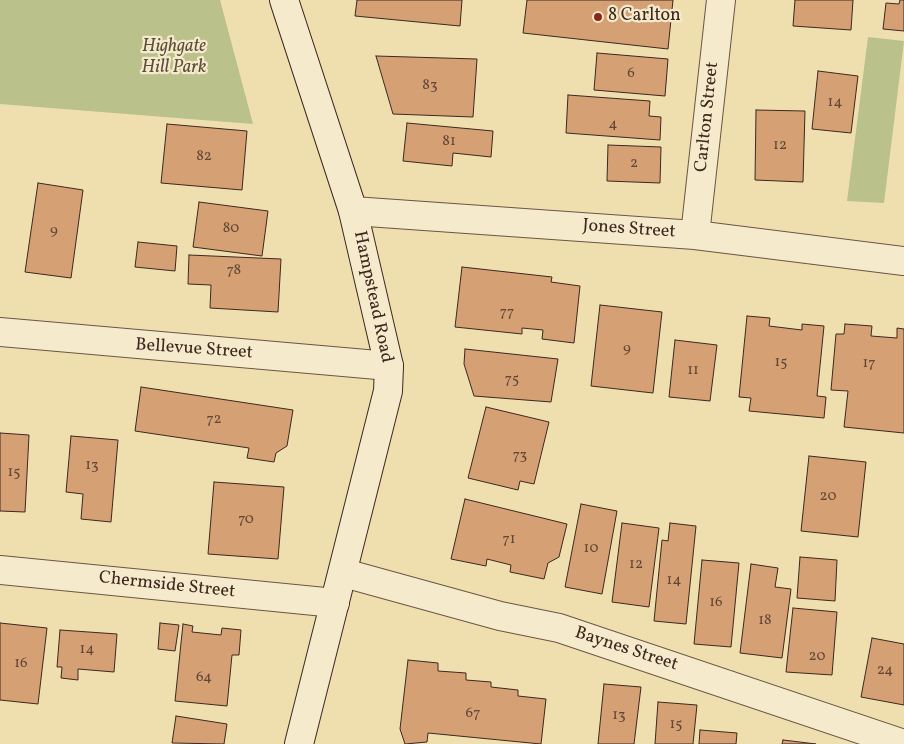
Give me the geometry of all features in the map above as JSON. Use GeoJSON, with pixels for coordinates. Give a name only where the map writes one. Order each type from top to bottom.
{"type":"FeatureCollection","features":[{"type":"Feature","properties":{"kind":"street","name":"Hampstead Road"},"geometry":{"type":"LineString","coordinates":[[284,0],[353,211],[389,366],[388,391],[344,573],[299,744]]}},
{"type":"Feature","properties":{"kind":"street","name":"Carlton Street"},"geometry":{"type":"LineString","coordinates":[[695,235],[721,0]]}},
{"type":"Feature","properties":{"kind":"street","name":"Jones Street"},"geometry":{"type":"LineString","coordinates":[[353,211],[695,235],[904,261]]}},
{"type":"Feature","properties":{"kind":"street","name":"Bellevue Street"},"geometry":{"type":"LineString","coordinates":[[0,332],[389,366]]}},
{"type":"Feature","properties":{"kind":"street","name":"Chermside Street"},"geometry":{"type":"LineString","coordinates":[[0,570],[335,603]]}},
{"type":"Feature","properties":{"kind":"street","name":"Baynes Street"},"geometry":{"type":"LineString","coordinates":[[344,573],[500,616],[559,628],[904,744]]}},
{"type":"Feature","properties":{"kind":"green space","name":"Highgate Hill Park"},"geometry":{"type":"Polygon","coordinates":[[[0,0],[220,0],[253,124],[0,104],[0,0]]]}},
{"type":"Feature","properties":{"kind":"green space"},"geometry":{"type":"Polygon","coordinates":[[[868,37],[904,41],[884,203],[847,201],[868,37]]]}},
{"type":"Feature","properties":{"kind":"building"},"geometry":{"type":"Polygon","coordinates":[[[357,0],[462,0],[460,26],[355,16],[357,0]]]}},
{"type":"Feature","properties":{"kind":"building","name":"8 Carlton"},"geometry":{"type":"Polygon","coordinates":[[[527,0],[673,0],[668,49],[523,33],[527,0]]]}},
{"type":"Feature","properties":{"kind":"building"},"geometry":{"type":"Polygon","coordinates":[[[795,0],[853,0],[851,30],[793,26],[795,0]]]}},
{"type":"Feature","properties":{"kind":"building"},"geometry":{"type":"Polygon","coordinates":[[[900,0],[904,0],[904,31],[883,29],[886,3],[899,4],[900,0]]]}},
{"type":"Feature","properties":{"kind":"building"},"geometry":{"type":"Polygon","coordinates":[[[597,53],[668,59],[665,96],[594,90],[597,53]]]}},
{"type":"Feature","properties":{"kind":"building"},"geometry":{"type":"Polygon","coordinates":[[[376,56],[477,59],[473,117],[393,114],[376,56]]]}},
{"type":"Feature","properties":{"kind":"building"},"geometry":{"type":"Polygon","coordinates":[[[818,71],[858,76],[851,133],[812,129],[818,71]]]}},
{"type":"Feature","properties":{"kind":"building"},"geometry":{"type":"Polygon","coordinates":[[[568,95],[650,101],[649,116],[661,117],[660,140],[566,133],[568,95]]]}},
{"type":"Feature","properties":{"kind":"building"},"geometry":{"type":"Polygon","coordinates":[[[756,110],[805,111],[803,182],[755,180],[756,110]]]}},
{"type":"Feature","properties":{"kind":"building"},"geometry":{"type":"Polygon","coordinates":[[[407,123],[493,131],[491,157],[453,153],[452,166],[403,161],[407,123]]]}},
{"type":"Feature","properties":{"kind":"building"},"geometry":{"type":"Polygon","coordinates":[[[167,124],[247,131],[242,190],[161,183],[167,124]]]}},
{"type":"Feature","properties":{"kind":"building"},"geometry":{"type":"Polygon","coordinates":[[[608,145],[661,147],[660,183],[607,181],[608,145]]]}},
{"type":"Feature","properties":{"kind":"building"},"geometry":{"type":"Polygon","coordinates":[[[38,183],[83,190],[71,278],[25,272],[38,183]]]}},
{"type":"Feature","properties":{"kind":"building"},"geometry":{"type":"Polygon","coordinates":[[[199,202],[268,211],[262,256],[193,247],[199,202]]]}},
{"type":"Feature","properties":{"kind":"building"},"geometry":{"type":"Polygon","coordinates":[[[138,242],[177,246],[175,271],[135,267],[138,242]]]}},
{"type":"Feature","properties":{"kind":"building"},"geometry":{"type":"Polygon","coordinates":[[[189,255],[281,259],[278,312],[210,308],[211,285],[188,284],[189,255]]]}},
{"type":"Feature","properties":{"kind":"building"},"geometry":{"type":"Polygon","coordinates":[[[462,267],[552,277],[551,282],[580,286],[574,343],[542,339],[543,330],[522,328],[522,334],[455,327],[462,267]]]}},
{"type":"Feature","properties":{"kind":"building"},"geometry":{"type":"Polygon","coordinates":[[[600,305],[662,312],[653,393],[591,386],[600,305]]]}},
{"type":"Feature","properties":{"kind":"building"},"geometry":{"type":"Polygon","coordinates":[[[747,316],[770,318],[769,326],[802,330],[802,324],[824,326],[817,396],[826,397],[824,418],[749,411],[751,398],[739,397],[747,316]]]}},
{"type":"Feature","properties":{"kind":"building"},"geometry":{"type":"Polygon","coordinates":[[[845,324],[872,326],[871,336],[897,338],[897,328],[904,329],[904,433],[844,427],[848,391],[831,390],[836,334],[844,334],[845,324]]]}},
{"type":"Feature","properties":{"kind":"building"},"geometry":{"type":"Polygon","coordinates":[[[675,340],[717,345],[710,401],[669,397],[675,340]]]}},
{"type":"Feature","properties":{"kind":"building"},"geometry":{"type":"Polygon","coordinates":[[[465,349],[558,359],[551,402],[474,396],[464,364],[465,349]]]}},
{"type":"Feature","properties":{"kind":"building"},"geometry":{"type":"Polygon","coordinates":[[[141,387],[293,410],[287,446],[276,453],[274,462],[247,458],[249,448],[135,431],[141,387]]]}},
{"type":"Feature","properties":{"kind":"building"},"geometry":{"type":"Polygon","coordinates":[[[486,407],[549,422],[534,484],[520,481],[518,490],[468,478],[486,407]]]}},
{"type":"Feature","properties":{"kind":"building"},"geometry":{"type":"Polygon","coordinates":[[[0,433],[29,435],[25,512],[0,511],[0,433]]]}},
{"type":"Feature","properties":{"kind":"building"},"geometry":{"type":"Polygon","coordinates":[[[71,436],[118,440],[111,522],[81,519],[83,494],[66,492],[71,436]]]}},
{"type":"Feature","properties":{"kind":"building"},"geometry":{"type":"Polygon","coordinates":[[[809,456],[866,462],[858,537],[801,531],[809,456]]]}},
{"type":"Feature","properties":{"kind":"building"},"geometry":{"type":"Polygon","coordinates":[[[214,482],[284,487],[278,559],[208,554],[214,482]]]}},
{"type":"Feature","properties":{"kind":"building"},"geometry":{"type":"Polygon","coordinates":[[[465,499],[567,524],[559,557],[548,563],[544,579],[510,572],[511,565],[487,559],[486,566],[451,559],[465,499]]]}},
{"type":"Feature","properties":{"kind":"building"},"geometry":{"type":"Polygon","coordinates":[[[581,504],[617,511],[602,594],[565,587],[581,504]]]}},
{"type":"Feature","properties":{"kind":"building"},"geometry":{"type":"Polygon","coordinates":[[[622,523],[659,528],[649,607],[612,602],[622,523]]]}},
{"type":"Feature","properties":{"kind":"building"},"geometry":{"type":"Polygon","coordinates":[[[670,523],[696,526],[686,624],[654,621],[662,540],[668,541],[670,523]]]}},
{"type":"Feature","properties":{"kind":"building"},"geometry":{"type":"Polygon","coordinates":[[[800,557],[837,560],[835,601],[797,598],[800,557]]]}},
{"type":"Feature","properties":{"kind":"building"},"geometry":{"type":"Polygon","coordinates":[[[702,560],[739,563],[731,647],[694,644],[702,560]]]}},
{"type":"Feature","properties":{"kind":"building"},"geometry":{"type":"Polygon","coordinates":[[[751,564],[778,568],[775,587],[791,589],[782,658],[740,653],[751,564]]]}},
{"type":"Feature","properties":{"kind":"building"},"geometry":{"type":"Polygon","coordinates":[[[793,608],[837,612],[832,675],[786,672],[793,608]]]}},
{"type":"Feature","properties":{"kind":"building"},"geometry":{"type":"Polygon","coordinates":[[[0,623],[47,628],[38,704],[0,700],[0,623]]]}},
{"type":"Feature","properties":{"kind":"building"},"geometry":{"type":"Polygon","coordinates":[[[160,623],[179,625],[175,651],[158,649],[160,623]]]}},
{"type":"Feature","properties":{"kind":"building"},"geometry":{"type":"Polygon","coordinates":[[[183,624],[193,626],[192,632],[221,635],[222,628],[241,630],[239,655],[232,655],[227,706],[175,701],[183,624]]]}},
{"type":"Feature","properties":{"kind":"building"},"geometry":{"type":"Polygon","coordinates":[[[60,630],[117,634],[114,672],[78,669],[78,680],[61,678],[62,667],[57,667],[60,630]]]}},
{"type":"Feature","properties":{"kind":"building"},"geometry":{"type":"Polygon","coordinates":[[[872,638],[904,644],[904,705],[861,697],[872,638]]]}},
{"type":"Feature","properties":{"kind":"building"},"geometry":{"type":"Polygon","coordinates":[[[408,660],[438,663],[438,671],[466,673],[466,680],[491,682],[491,687],[518,690],[518,696],[546,699],[541,744],[428,733],[427,742],[405,744],[400,729],[408,660]]]}},
{"type":"Feature","properties":{"kind":"building"},"geometry":{"type":"Polygon","coordinates":[[[604,684],[641,687],[634,744],[598,744],[604,684]]]}},
{"type":"Feature","properties":{"kind":"building"},"geometry":{"type":"Polygon","coordinates":[[[658,702],[697,705],[693,744],[655,744],[658,702]]]}},
{"type":"Feature","properties":{"kind":"building"},"geometry":{"type":"Polygon","coordinates":[[[176,716],[227,724],[224,744],[172,743],[176,716]]]}},
{"type":"Feature","properties":{"kind":"building"},"geometry":{"type":"Polygon","coordinates":[[[700,730],[737,733],[736,744],[699,744],[700,730]]]}},
{"type":"Feature","properties":{"kind":"building"},"geometry":{"type":"Polygon","coordinates":[[[783,740],[816,744],[782,744],[783,740]]]}},
{"type":"Feature","properties":{"kind":"place","name":"8 Carlton"},"geometry":{"type":"Point","coordinates":[598,17]}}]}
